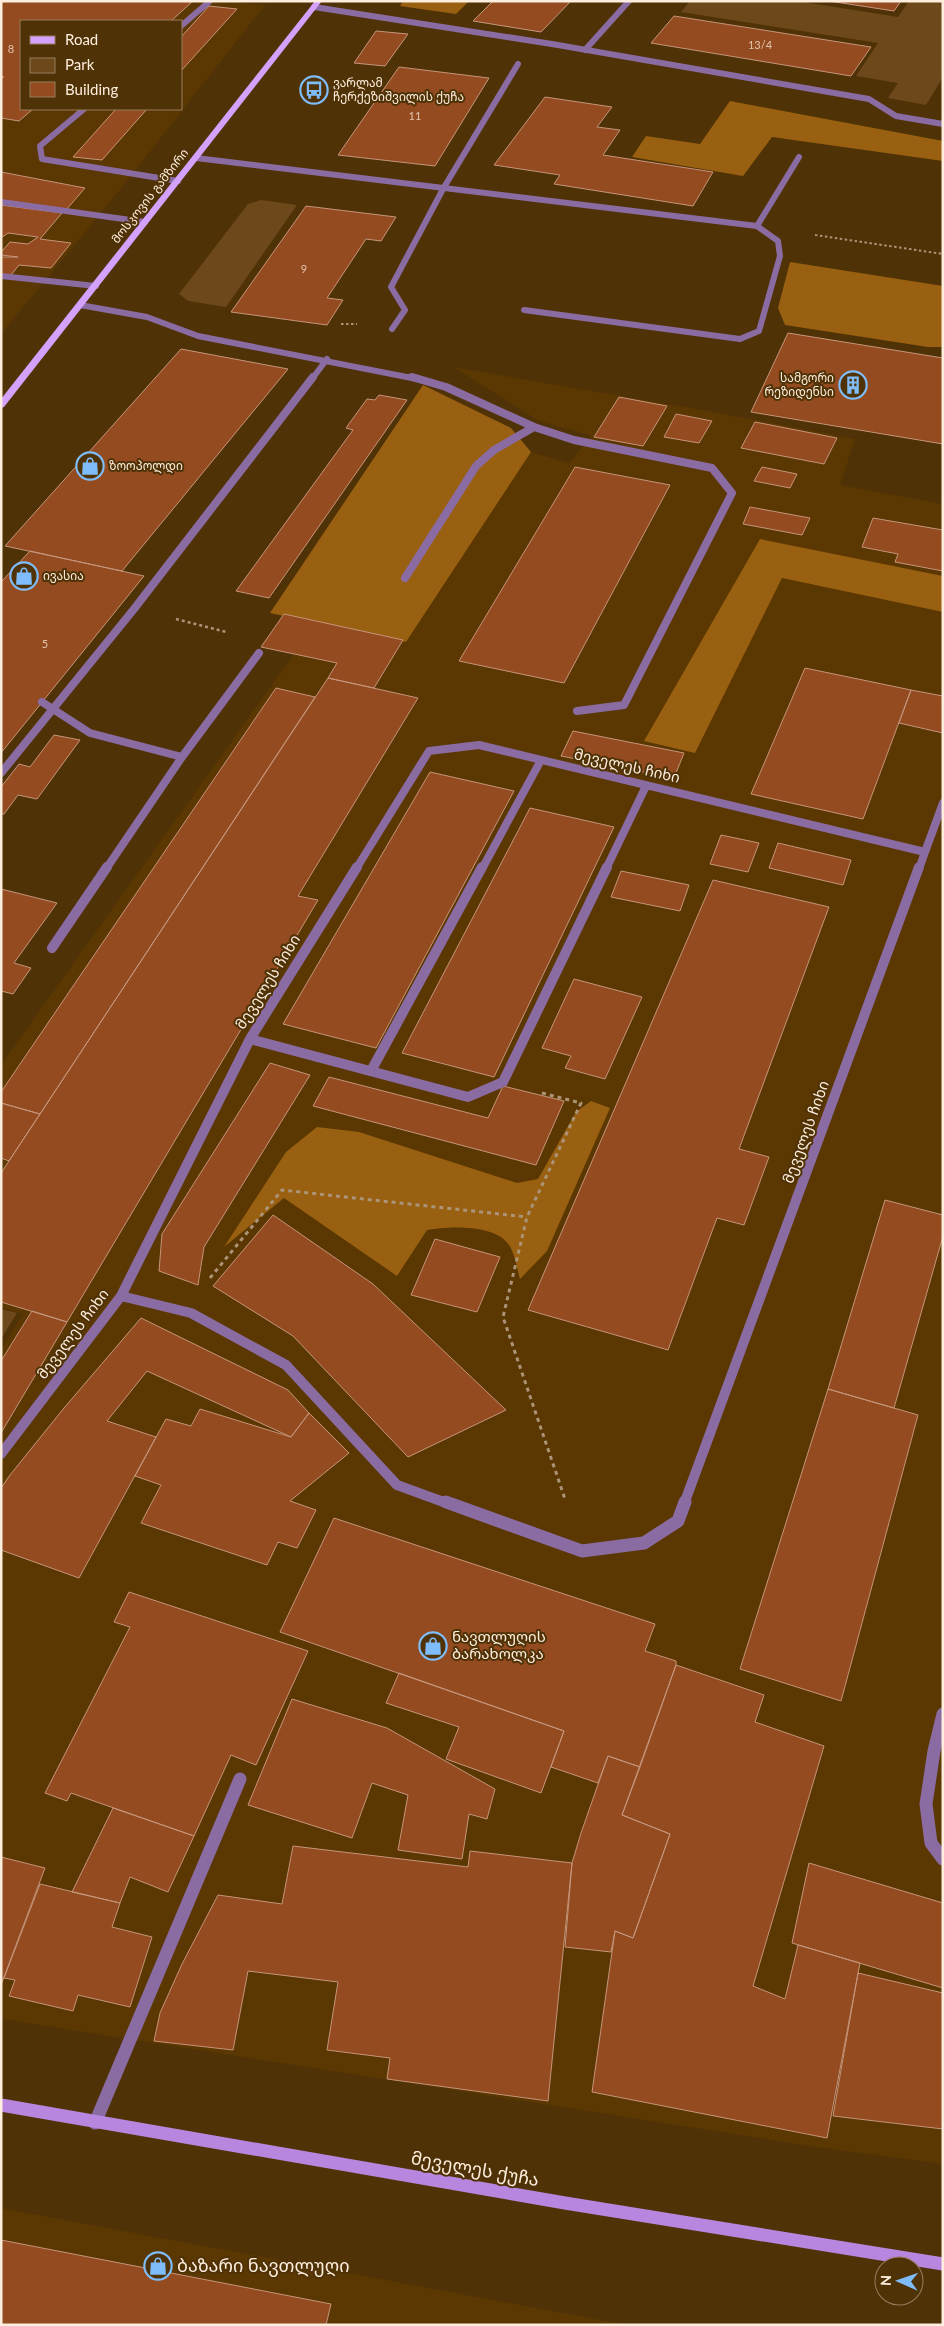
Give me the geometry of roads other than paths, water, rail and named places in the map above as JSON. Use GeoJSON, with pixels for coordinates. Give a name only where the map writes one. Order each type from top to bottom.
{"type":"FeatureCollection","features":[{"type":"Feature","properties":{"kind":"main road","name":"მოსკოვის გამზირი"},"geometry":{"type":"LineString","coordinates":[[1,405],[316,4]]}},
{"type":"Feature","properties":{"kind":"street"},"geometry":{"type":"LineString","coordinates":[[182,25],[210,1]]}},
{"type":"Feature","properties":{"kind":"street"},"geometry":{"type":"LineString","coordinates":[[585,50],[629,1]]}},
{"type":"Feature","properties":{"kind":"street"},"geometry":{"type":"LineString","coordinates":[[316,4],[869,99],[896,116],[943,124]]}},
{"type":"Feature","properties":{"kind":"street"},"geometry":{"type":"LineString","coordinates":[[392,329],[405,310],[390,286],[443,189],[518,64]]}},
{"type":"Feature","properties":{"kind":"street"},"geometry":{"type":"LineString","coordinates":[[83,110],[40,146],[42,159],[178,181]]}},
{"type":"Feature","properties":{"kind":"street"},"geometry":{"type":"LineString","coordinates":[[757,226],[799,157]]}},
{"type":"Feature","properties":{"kind":"street"},"geometry":{"type":"LineString","coordinates":[[196,158],[757,226],[778,240],[780,256],[759,331],[740,339],[524,310]]}},
{"type":"Feature","properties":{"kind":"street"},"geometry":{"type":"LineString","coordinates":[[1,202],[145,222]]}},
{"type":"Feature","properties":{"kind":"street"},"geometry":{"type":"LineString","coordinates":[[1,276],[96,286]]}},
{"type":"Feature","properties":{"kind":"street"},"geometry":{"type":"LineString","coordinates":[[80,305],[147,317],[198,336],[400,374],[446,387],[534,428],[574,440],[712,468],[732,493],[624,705],[577,711]]}},
{"type":"Feature","properties":{"kind":"street"},"geometry":{"type":"LineString","coordinates":[[1,773],[134,609],[326,360]]}},
{"type":"Feature","properties":{"kind":"street"},"geometry":{"type":"LineString","coordinates":[[404,578],[476,466],[494,450],[534,428]]}},
{"type":"Feature","properties":{"kind":"street"},"geometry":{"type":"LineString","coordinates":[[52,948],[182,757],[259,653]]}},
{"type":"Feature","properties":{"kind":"street"},"geometry":{"type":"LineString","coordinates":[[42,702],[90,733],[182,757]]}},
{"type":"Feature","properties":{"kind":"street","name":"მეველეს ჩიხი"},"geometry":{"type":"LineString","coordinates":[[1,1454],[121,1296],[250,1039],[429,750],[479,745],[925,852],[678,1521],[644,1543],[582,1551],[397,1486],[286,1365],[190,1313],[121,1296]]}},
{"type":"Feature","properties":{"kind":"street"},"geometry":{"type":"LineString","coordinates":[[371,1071],[541,760]]}},
{"type":"Feature","properties":{"kind":"street"},"geometry":{"type":"LineString","coordinates":[[250,1039],[468,1097],[502,1082],[646,786]]}},
{"type":"Feature","properties":{"kind":"street"},"geometry":{"type":"LineString","coordinates":[[925,852],[943,803]]}},
{"type":"Feature","properties":{"kind":"street"},"geometry":{"type":"LineString","coordinates":[[943,1714],[934,1751],[926,1804],[931,1843],[943,1859]]}},
{"type":"Feature","properties":{"kind":"street"},"geometry":{"type":"LineString","coordinates":[[95,2123],[240,1779]]}},
{"type":"Feature","properties":{"kind":"street","name":"მეველეს ქუჩა"},"geometry":{"type":"LineString","coordinates":[[1,2105],[95,2123],[565,2203],[943,2264]]}},
{"type":"Feature","properties":{"kind":"place","name":"ვარლამ ჩერქეზიშვილის ქუჩა"},"geometry":{"type":"Point","coordinates":[314,90]}},
{"type":"Feature","properties":{"kind":"place","name":"სამგორი რეზიდენსი"},"geometry":{"type":"Point","coordinates":[853,385]}},
{"type":"Feature","properties":{"kind":"place","name":"ზოოპოლდი"},"geometry":{"type":"Point","coordinates":[90,466]}},
{"type":"Feature","properties":{"kind":"place","name":"ივასია"},"geometry":{"type":"Point","coordinates":[24,576]}},
{"type":"Feature","properties":{"kind":"place","name":"ნავთლუღის ბარახოლკა"},"geometry":{"type":"Point","coordinates":[433,1646]}},
{"type":"Feature","properties":{"kind":"place","name":"ბაზარი ნავთლუღი"},"geometry":{"type":"Point","coordinates":[158,2266]}}]}
